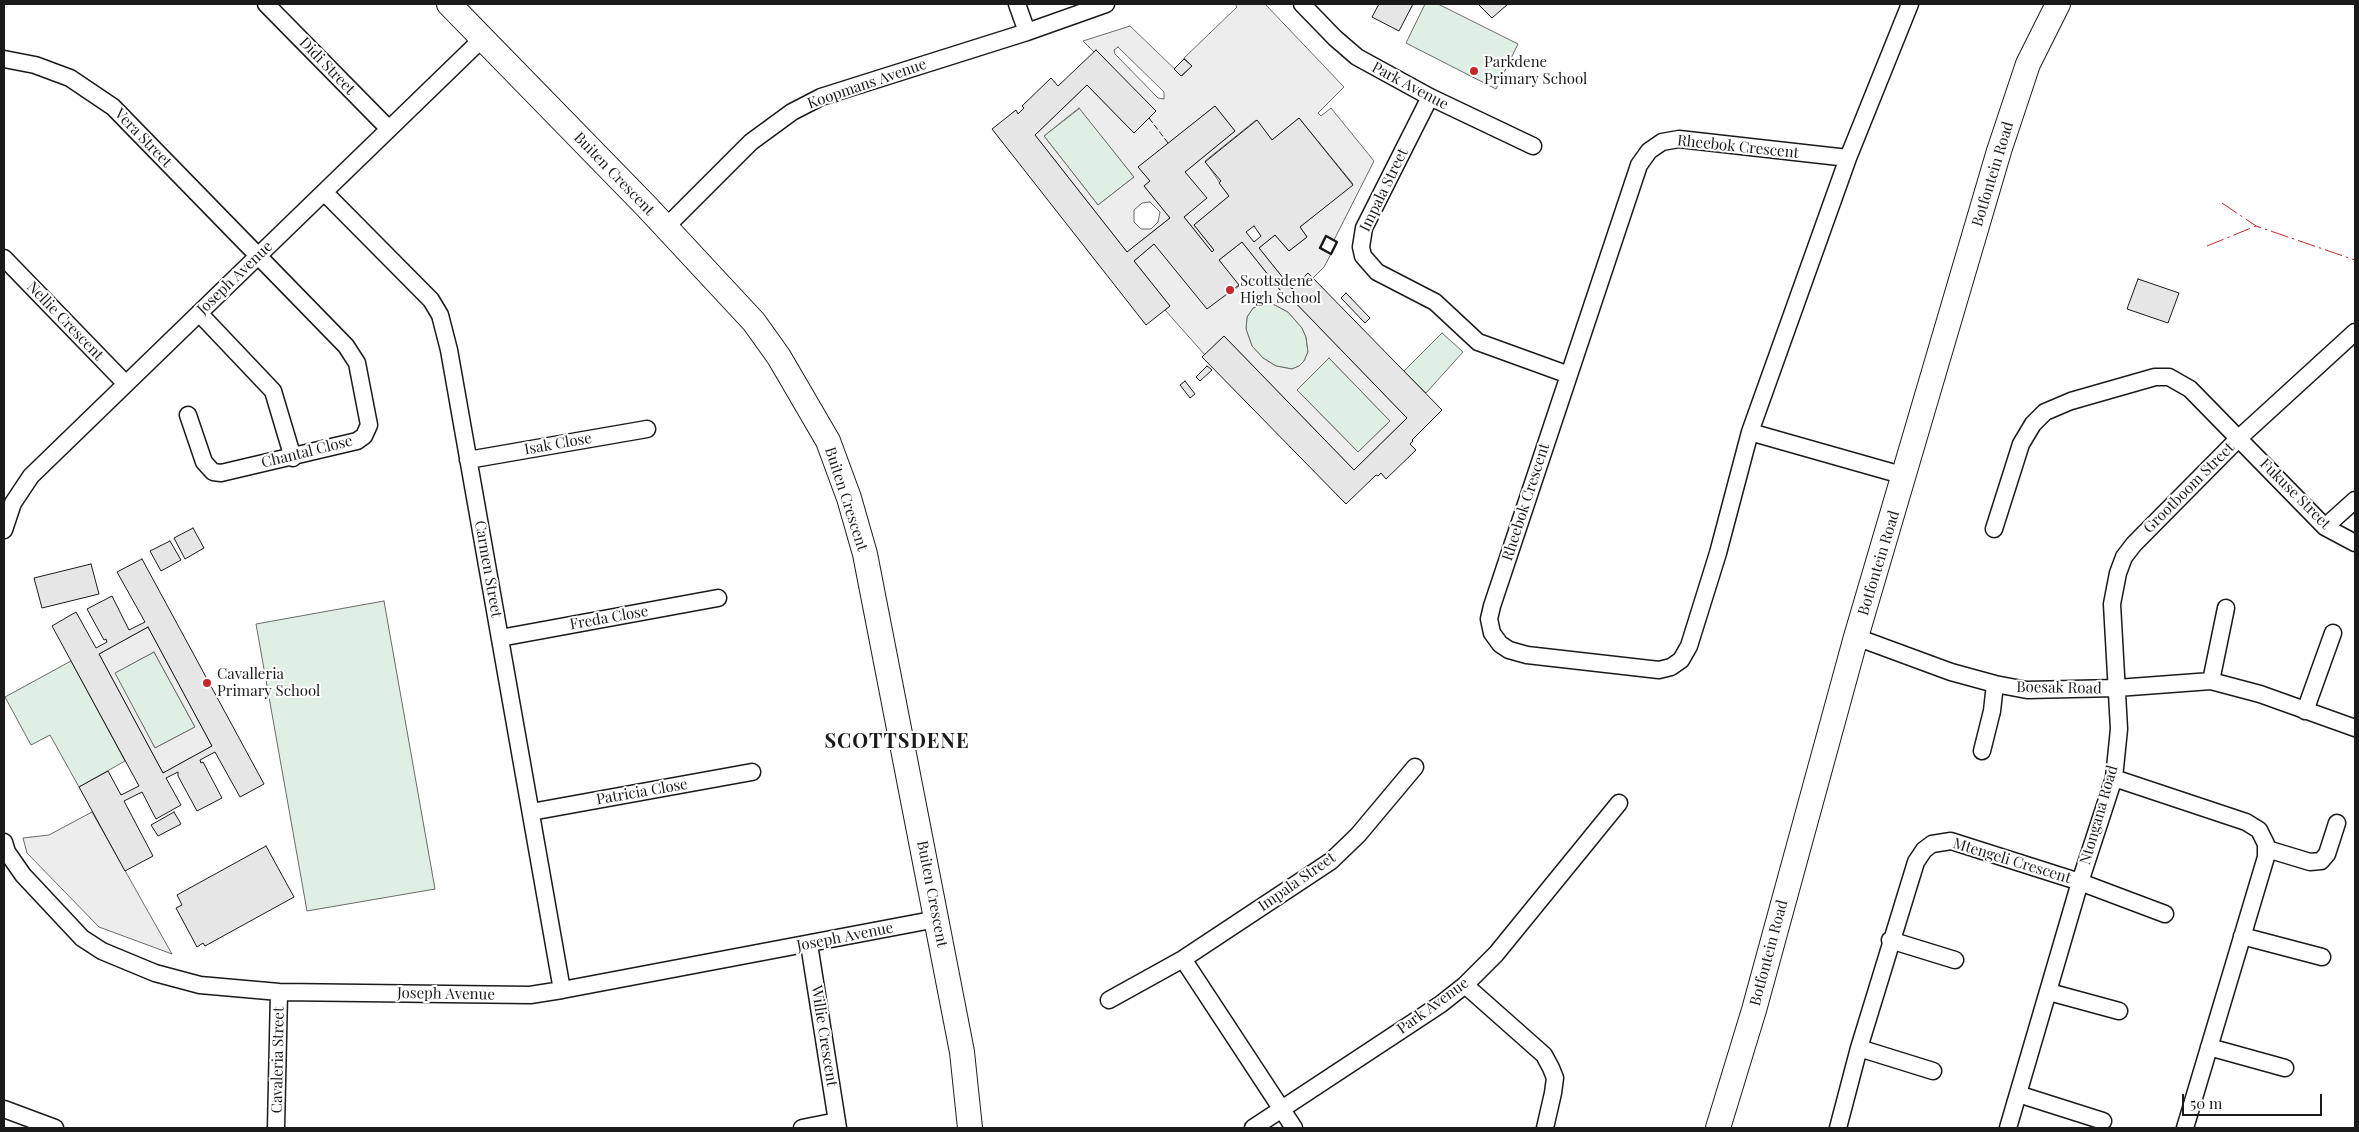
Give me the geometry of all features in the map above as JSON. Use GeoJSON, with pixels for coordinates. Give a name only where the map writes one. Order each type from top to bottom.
{"type":"FeatureCollection","features":[{"type":"Feature","properties":{"kind":"street","name":"Didi Street"},"geometry":{"type":"LineString","coordinates":[[266,4],[389,129]]}},
{"type":"Feature","properties":{"kind":"street","name":"Buiten Crescent"},"geometry":{"type":"LineString","coordinates":[[449,4],[666,227],[754,322],[779,357],[828,441],[850,498],[865,554],[962,1052],[970,1128]]}},
{"type":"Feature","properties":{"kind":"street"},"geometry":{"type":"LineString","coordinates":[[1017,4],[1027,32]]}},
{"type":"Feature","properties":{"kind":"street","name":"Koopmans Avenue"},"geometry":{"type":"LineString","coordinates":[[666,227],[751,142],[792,112],[821,97],[1027,32],[1106,4]]}},
{"type":"Feature","properties":{"kind":"street","name":"Park Avenue"},"geometry":{"type":"LineString","coordinates":[[1302,4],[1335,38],[1357,57],[1430,97],[1533,146]]}},
{"type":"Feature","properties":{"kind":"street","name":"Rheebok Crescent"},"geometry":{"type":"LineString","coordinates":[[1848,158],[1679,139],[1662,142],[1649,151],[1638,165],[1492,606],[1489,619],[1492,633],[1500,644],[1509,650],[1527,655],[1659,670],[1671,667],[1681,660],[1689,646],[1718,552],[1750,432],[1848,158],[1910,4]]}},
{"type":"Feature","properties":{"kind":"street","name":"Botfontein Road"},"geometry":{"type":"LineString","coordinates":[[1718,1128],[1754,1010],[1856,637],[2005,134],[2028,64],[2058,4]]}},
{"type":"Feature","properties":{"kind":"street","name":"Joseph Avenue"},"geometry":{"type":"LineString","coordinates":[[4,530],[7,510],[31,476],[482,38]]}},
{"type":"Feature","properties":{"kind":"street","name":"Vera Street"},"geometry":{"type":"LineString","coordinates":[[4,59],[53,71],[70,78],[113,107],[258,255]]}},
{"type":"Feature","properties":{"kind":"street","name":"Impala Street"},"geometry":{"type":"LineString","coordinates":[[1430,97],[1364,228],[1361,247],[1363,256],[1377,272],[1435,302],[1478,342],[1569,375]]}},
{"type":"Feature","properties":{"kind":"street","name":"Carmen Street"},"geometry":{"type":"LineString","coordinates":[[324,192],[436,307],[449,350],[562,990]]}},
{"type":"Feature","properties":{"kind":"street","name":"Chantal Close"},"geometry":{"type":"LineString","coordinates":[[188,414],[204,462],[213,472],[221,474],[357,441],[364,436],[368,425],[357,363],[353,355],[258,255]]}},
{"type":"Feature","properties":{"kind":"street","name":"Nellie Crescent"},"geometry":{"type":"LineString","coordinates":[[4,258],[126,384]]}},
{"type":"Feature","properties":{"kind":"street"},"geometry":{"type":"LineString","coordinates":[[200,313],[273,391],[293,458]]}},
{"type":"Feature","properties":{"kind":"street","name":"Grootboom Street"},"geometry":{"type":"LineString","coordinates":[[2117,688],[2112,604],[2118,573],[2124,558],[2134,544],[2239,438],[2355,332]]}},
{"type":"Feature","properties":{"kind":"street","name":"Fukuse Street"},"geometry":{"type":"LineString","coordinates":[[1994,529],[2020,444],[2033,424],[2045,412],[2071,401],[2146,379],[2169,377],[2190,389],[2325,527],[2355,543]]}},
{"type":"Feature","properties":{"kind":"street","name":"Isak Close"},"geometry":{"type":"LineString","coordinates":[[468,460],[647,428]]}},
{"type":"Feature","properties":{"kind":"street"},"geometry":{"type":"LineString","coordinates":[[1750,432],[1905,476]]}},
{"type":"Feature","properties":{"kind":"street"},"geometry":{"type":"LineString","coordinates":[[2325,527],[2355,500]]}},
{"type":"Feature","properties":{"kind":"street","name":"Freda Close"},"geometry":{"type":"LineString","coordinates":[[500,638],[718,598]]}},
{"type":"Feature","properties":{"kind":"street"},"geometry":{"type":"LineString","coordinates":[[2211,681],[2226,608]]}},
{"type":"Feature","properties":{"kind":"street"},"geometry":{"type":"LineString","coordinates":[[2305,711],[2333,633]]}},
{"type":"Feature","properties":{"kind":"street","name":"Boesak Road"},"geometry":{"type":"LineString","coordinates":[[1856,637],[1951,672],[1995,684],[2027,690],[2117,688],[2211,681],[2260,694],[2355,728]]}},
{"type":"Feature","properties":{"kind":"street"},"geometry":{"type":"LineString","coordinates":[[1982,751],[1992,710],[1995,684]]}},
{"type":"Feature","properties":{"kind":"street","name":"Ntongana Road"},"geometry":{"type":"LineString","coordinates":[[2008,1128],[2080,882],[2114,778],[2119,729],[2117,688]]}},
{"type":"Feature","properties":{"kind":"street","name":"Impala Street"},"geometry":{"type":"LineString","coordinates":[[1109,1000],[1183,959],[1331,861],[1358,835],[1415,767]]}},
{"type":"Feature","properties":{"kind":"street","name":"Patricia Close"},"geometry":{"type":"LineString","coordinates":[[531,812],[752,772]]}},
{"type":"Feature","properties":{"kind":"street"},"geometry":{"type":"LineString","coordinates":[[2114,778],[2254,825],[2264,837],[2267,849],[2185,1128]]}},
{"type":"Feature","properties":{"kind":"street","name":"Park Avenue"},"geometry":{"type":"LineString","coordinates":[[1253,1128],[1441,1004],[1466,985],[1496,954],[1619,803]]}},
{"type":"Feature","properties":{"kind":"street"},"geometry":{"type":"LineString","coordinates":[[2267,849],[2310,862],[2321,861],[2327,854],[2336,823]]}},
{"type":"Feature","properties":{"kind":"street","name":"Mtengeli Crescent"},"geometry":{"type":"LineString","coordinates":[[1838,1128],[1890,940],[1916,862],[1924,850],[1939,841],[1951,841],[2080,882]]}},
{"type":"Feature","properties":{"kind":"street","name":"Joseph Avenue"},"geometry":{"type":"LineString","coordinates":[[4,842],[7,852],[36,889],[82,938],[102,951],[155,973],[200,985],[279,992],[530,995],[937,919]]}},
{"type":"Feature","properties":{"kind":"street","name":"Ntongana Road"},"geometry":{"type":"LineString","coordinates":[[2080,882],[2166,914]]}},
{"type":"Feature","properties":{"kind":"street"},"geometry":{"type":"LineString","coordinates":[[2242,936],[2322,957]]}},
{"type":"Feature","properties":{"kind":"street"},"geometry":{"type":"LineString","coordinates":[[1890,940],[1955,960]]}},
{"type":"Feature","properties":{"kind":"street","name":"Willie Crescent"},"geometry":{"type":"LineString","coordinates":[[809,944],[838,1124]]}},
{"type":"Feature","properties":{"kind":"street"},"geometry":{"type":"LineString","coordinates":[[1183,959],[1294,1128]]}},
{"type":"Feature","properties":{"kind":"street"},"geometry":{"type":"LineString","coordinates":[[1466,985],[1544,1055],[1555,1078],[1554,1093],[1545,1128]]}},
{"type":"Feature","properties":{"kind":"street","name":"Cavaleria Street"},"geometry":{"type":"LineString","coordinates":[[276,1128],[279,992]]}},
{"type":"Feature","properties":{"kind":"street"},"geometry":{"type":"LineString","coordinates":[[2049,992],[2119,1011]]}},
{"type":"Feature","properties":{"kind":"street"},"geometry":{"type":"LineString","coordinates":[[2210,1046],[2285,1068]]}},
{"type":"Feature","properties":{"kind":"street"},"geometry":{"type":"LineString","coordinates":[[1859,1048],[1933,1071]]}},
{"type":"Feature","properties":{"kind":"street"},"geometry":{"type":"LineString","coordinates":[[2018,1094],[2104,1121]]}},
{"type":"Feature","properties":{"kind":"street"},"geometry":{"type":"LineString","coordinates":[[4,1109],[55,1128]]}},
{"type":"Feature","properties":{"kind":"street"},"geometry":{"type":"LineString","coordinates":[[802,1128],[838,1124]]}},
{"type":"Feature","properties":{"kind":"green space"},"geometry":{"type":"Polygon","coordinates":[[[1425,4],[1438,4],[1518,44],[1496,89],[1406,43],[1425,4]]]}},
{"type":"Feature","properties":{"kind":"green space"},"geometry":{"type":"Polygon","coordinates":[[[1080,108],[1134,177],[1098,205],[1044,136],[1080,108]]]}},
{"type":"Feature","properties":{"kind":"green space"},"geometry":{"type":"Polygon","coordinates":[[[1264,303],[1271,303],[1288,312],[1302,328],[1306,337],[1308,352],[1304,361],[1299,366],[1292,369],[1276,366],[1263,358],[1252,346],[1246,329],[1247,317],[1253,308],[1264,303]]]}},
{"type":"Feature","properties":{"kind":"green space"},"geometry":{"type":"Polygon","coordinates":[[[1442,333],[1463,352],[1426,393],[1404,371],[1442,333]]]}},
{"type":"Feature","properties":{"kind":"green space"},"geometry":{"type":"Polygon","coordinates":[[[1329,358],[1390,421],[1358,452],[1297,390],[1329,358]]]}},
{"type":"Feature","properties":{"kind":"green space"},"geometry":{"type":"Polygon","coordinates":[[[384,601],[435,889],[307,911],[256,624],[384,601]]]}},
{"type":"Feature","properties":{"kind":"green space"},"geometry":{"type":"Polygon","coordinates":[[[154,652],[195,727],[155,748],[114,673],[154,652]]]}},
{"type":"Feature","properties":{"kind":"green space"},"geometry":{"type":"Polygon","coordinates":[[[71,661],[125,761],[79,787],[50,735],[31,745],[5,697],[71,661]]]}},
{"type":"Feature","properties":{"kind":"shaded area"},"geometry":{"type":"Polygon","coordinates":[[[1235,4],[1265,4],[1344,87],[1318,113],[1321,116],[1331,108],[1374,161],[1334,240],[1326,236],[1321,247],[1331,254],[1324,267],[1313,278],[1308,273],[1292,289],[1259,248],[1275,235],[1289,251],[1307,237],[1300,227],[1353,184],[1299,118],[1272,140],[1256,120],[1205,161],[1229,196],[1194,225],[1214,250],[1212,252],[1184,217],[1206,198],[1185,172],[1235,131],[1215,106],[1139,167],[1150,181],[1144,186],[1170,218],[1127,252],[1035,135],[1087,85],[1134,133],[1155,112],[1096,50],[1094,52],[1083,41],[1130,26],[1182,76],[1192,66],[1184,58],[1237,7],[1235,4]],[[1118,47],[1114,50],[1115,54],[1158,98],[1164,99],[1164,92],[1118,47]],[[1079,108],[1044,136],[1098,205],[1134,177],[1079,108]],[[1150,202],[1142,203],[1134,210],[1134,222],[1141,229],[1151,229],[1158,222],[1160,212],[1150,202]]]}},
{"type":"Feature","properties":{"kind":"shaded area"},"geometry":{"type":"Polygon","coordinates":[[[1242,242],[1285,296],[1287,294],[1407,418],[1354,470],[1224,336],[1205,355],[1165,310],[1170,306],[1134,261],[1154,244],[1230,293],[1239,286],[1219,260],[1242,242]],[[1264,303],[1253,308],[1247,317],[1246,329],[1252,346],[1263,358],[1276,366],[1292,369],[1299,366],[1304,361],[1308,352],[1306,337],[1302,328],[1288,312],[1271,303],[1264,303]],[[1329,358],[1297,390],[1358,452],[1390,421],[1329,358]]]}},
{"type":"Feature","properties":{"kind":"shaded area"},"geometry":{"type":"Polygon","coordinates":[[[148,627],[212,746],[163,773],[99,654],[148,627]],[[154,652],[115,673],[155,748],[195,727],[154,652]]]}},
{"type":"Feature","properties":{"kind":"shaded area"},"geometry":{"type":"Polygon","coordinates":[[[92,812],[172,954],[99,927],[27,853],[23,838],[49,835],[92,812]]]}},
{"type":"Feature","properties":{"kind":"building"},"geometry":{"type":"Polygon","coordinates":[[[1379,4],[1413,4],[1399,31],[1372,17],[1379,4]]]}},
{"type":"Feature","properties":{"kind":"building"},"geometry":{"type":"Polygon","coordinates":[[[1478,4],[1508,4],[1492,18],[1478,4]]]}},
{"type":"Feature","properties":{"kind":"building"},"geometry":{"type":"Polygon","coordinates":[[[1096,50],[1156,111],[1134,133],[1087,85],[1035,135],[1127,252],[1170,218],[1144,186],[1150,181],[1138,167],[1215,106],[1235,131],[1185,172],[1207,198],[1184,217],[1212,252],[1214,250],[1194,225],[1229,196],[1219,183],[1221,181],[1205,162],[1257,120],[1272,140],[1299,118],[1353,185],[1300,227],[1307,237],[1289,251],[1275,235],[1259,248],[1292,289],[1308,273],[1442,410],[1412,440],[1410,444],[1416,450],[1386,479],[1381,473],[1378,476],[1376,475],[1346,504],[1202,357],[1224,336],[1354,470],[1407,418],[1287,294],[1285,296],[1242,242],[1219,260],[1239,285],[1207,309],[1154,244],[1134,261],[1170,306],[1146,325],[992,129],[1016,110],[1018,114],[1024,108],[1022,106],[1051,78],[1058,86],[1096,50]],[[1254,226],[1246,232],[1254,242],[1261,236],[1254,226]]]}},
{"type":"Feature","properties":{"kind":"building"},"geometry":{"type":"Polygon","coordinates":[[[1184,59],[1192,66],[1181,76],[1174,69],[1184,59]]]}},
{"type":"Feature","properties":{"kind":"building"},"geometry":{"type":"Polygon","coordinates":[[[2138,279],[2179,293],[2168,323],[2127,309],[2138,279]]]}},
{"type":"Feature","properties":{"kind":"building"},"geometry":{"type":"Polygon","coordinates":[[[1346,293],[1370,318],[1365,323],[1341,298],[1346,293]]]}},
{"type":"Feature","properties":{"kind":"building"},"geometry":{"type":"Polygon","coordinates":[[[1207,366],[1212,370],[1200,381],[1196,377],[1207,366]]]}},
{"type":"Feature","properties":{"kind":"building"},"geometry":{"type":"Polygon","coordinates":[[[1185,381],[1195,394],[1190,398],[1180,385],[1185,381]]]}},
{"type":"Feature","properties":{"kind":"building"},"geometry":{"type":"Polygon","coordinates":[[[193,528],[204,548],[185,559],[174,538],[193,528]]]}},
{"type":"Feature","properties":{"kind":"building"},"geometry":{"type":"Polygon","coordinates":[[[170,541],[181,560],[161,571],[150,551],[170,541]]]}},
{"type":"Feature","properties":{"kind":"building"},"geometry":{"type":"Polygon","coordinates":[[[142,559],[264,784],[240,797],[215,752],[200,760],[201,763],[203,762],[222,798],[197,811],[178,776],[178,772],[166,778],[181,805],[156,819],[142,792],[124,801],[153,856],[125,871],[79,787],[108,771],[121,795],[139,786],[52,626],[76,612],[96,648],[107,642],[106,639],[104,640],[87,609],[112,596],[129,630],[145,622],[117,572],[142,559]],[[148,627],[99,654],[163,773],[212,746],[148,627]]]}},
{"type":"Feature","properties":{"kind":"building"},"geometry":{"type":"Polygon","coordinates":[[[91,564],[99,594],[42,608],[34,578],[91,564]]]}},
{"type":"Feature","properties":{"kind":"building"},"geometry":{"type":"Polygon","coordinates":[[[174,812],[181,824],[158,836],[151,825],[174,812]]]}},
{"type":"Feature","properties":{"kind":"building"},"geometry":{"type":"Polygon","coordinates":[[[266,846],[294,897],[205,946],[203,943],[197,947],[176,908],[182,905],[177,895],[266,846]]]}},
{"type":"Feature","properties":{"kind":"fence"},"geometry":{"type":"LineString","coordinates":[[1149,118],[1168,143]]}},
{"type":"Feature","properties":{"kind":"wall"},"geometry":{"type":"LineString","coordinates":[[1326,236],[1337,242],[1331,254],[1320,248],[1326,236]]}},
{"type":"Feature","properties":{"kind":"power"},"geometry":{"type":"LineString","coordinates":[[2222,203],[2256,226],[2355,260]]}},
{"type":"Feature","properties":{"kind":"power"},"geometry":{"type":"LineString","coordinates":[[2207,246],[2256,226]]}},
{"type":"Feature","properties":{"kind":"place","name":"Parkdene Primary School"},"geometry":{"type":"Point","coordinates":[1474,71]}},
{"type":"Feature","properties":{"kind":"place","name":"Scottsdene High School"},"geometry":{"type":"Point","coordinates":[1230,290]}},
{"type":"Feature","properties":{"kind":"place","name":"Cavalleria Primary School"},"geometry":{"type":"Point","coordinates":[207,683]}},
{"type":"Feature","properties":{"kind":"district","name":"SCOTTSDENE"},"geometry":{"type":"Point","coordinates":[897,742]}}]}
